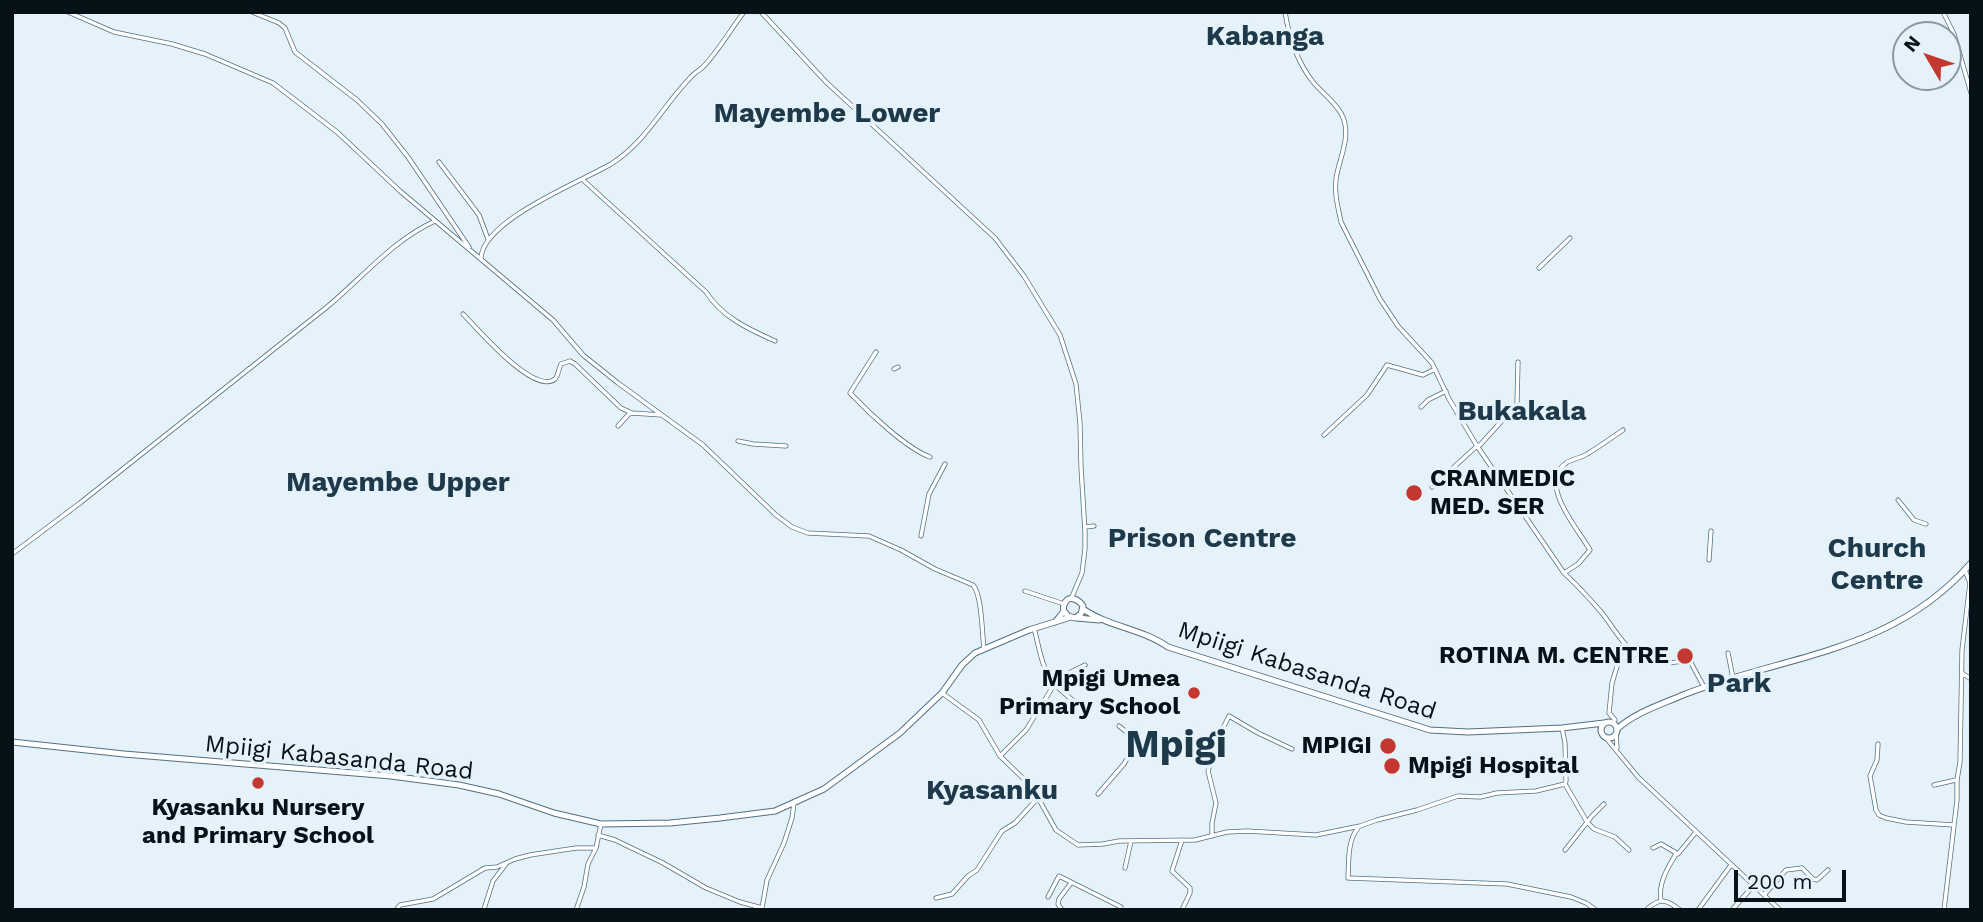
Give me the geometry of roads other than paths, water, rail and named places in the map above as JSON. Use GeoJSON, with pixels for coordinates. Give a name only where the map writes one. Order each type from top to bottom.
{"type":"FeatureCollection","features":[{"type":"Feature","properties":{"kind":"main road"},"geometry":{"type":"LineString","coordinates":[[1601,732],[1604,723],[1628,719],[1704,687],[1871,636],[1924,605],[1971,563]]}},
{"type":"Feature","properties":{"kind":"main road"},"geometry":{"type":"LineString","coordinates":[[1055,622],[1064,608],[1071,599],[1082,603],[1083,609],[1081,614],[1073,618],[1064,608]]}},
{"type":"Feature","properties":{"kind":"main road","name":"Mpiigi Kabasanda Road"},"geometry":{"type":"LineString","coordinates":[[1083,609],[1157,639],[1168,648],[1430,730],[1468,732],[1562,728],[1604,723]]}},
{"type":"Feature","properties":{"kind":"main road","name":"Mpiigi Kabasanda Road"},"geometry":{"type":"LineString","coordinates":[[12,742],[391,776],[499,794],[554,813],[601,824],[670,823],[720,818],[775,811],[824,789],[900,733],[942,693],[962,665],[975,653],[1055,622],[1073,618],[1105,620]]}},
{"type":"Feature","properties":{"kind":"main road"},"geometry":{"type":"LineString","coordinates":[[1586,724],[1606,738],[1611,738],[1628,719]]}},
{"type":"Feature","properties":{"kind":"main road"},"geometry":{"type":"LineString","coordinates":[[1613,721],[1617,731]]}},
{"type":"Feature","properties":{"kind":"street"},"geometry":{"type":"LineString","coordinates":[[68,12],[114,32],[205,54],[274,83],[337,132],[400,191],[553,320],[583,355],[703,445],[792,527],[808,533],[869,536],[979,589],[984,649]]}},
{"type":"Feature","properties":{"kind":"street"},"geometry":{"type":"LineString","coordinates":[[252,12],[285,28],[295,52],[357,100],[382,124],[408,157],[471,251]]}},
{"type":"Feature","properties":{"kind":"street"},"geometry":{"type":"LineString","coordinates":[[481,260],[483,245],[514,216],[613,162],[644,137],[690,77],[716,51],[744,12]]}},
{"type":"Feature","properties":{"kind":"street"},"geometry":{"type":"LineString","coordinates":[[761,12],[771,19],[827,82],[995,238],[1044,307],[1060,335],[1076,384],[1085,527],[1082,573],[1071,599]]}},
{"type":"Feature","properties":{"kind":"street"},"geometry":{"type":"LineString","coordinates":[[1285,12],[1297,55],[1304,69],[1338,109],[1345,122],[1345,139],[1335,192],[1341,222],[1380,299],[1398,326],[1432,363],[1477,446],[1564,573],[1591,600],[1624,643],[1639,657],[1658,663],[1690,661],[1704,687]]}},
{"type":"Feature","properties":{"kind":"street"},"geometry":{"type":"LineString","coordinates":[[1943,12],[1954,34],[1971,93]]}},
{"type":"Feature","properties":{"kind":"street"},"geometry":{"type":"LineString","coordinates":[[439,162],[480,215],[488,239]]}},
{"type":"Feature","properties":{"kind":"street"},"geometry":{"type":"LineString","coordinates":[[583,180],[740,326],[775,341]]}},
{"type":"Feature","properties":{"kind":"street"},"geometry":{"type":"LineString","coordinates":[[12,554],[327,307],[404,240],[435,221]]}},
{"type":"Feature","properties":{"kind":"street"},"geometry":{"type":"LineString","coordinates":[[1539,268],[1570,238]]}},
{"type":"Feature","properties":{"kind":"street"},"geometry":{"type":"LineString","coordinates":[[463,314],[506,359],[531,376],[552,381],[556,378],[561,364],[570,362],[621,408],[632,413],[662,415]]}},
{"type":"Feature","properties":{"kind":"street"},"geometry":{"type":"LineString","coordinates":[[876,352],[851,394],[918,453],[930,457]]}},
{"type":"Feature","properties":{"kind":"street"},"geometry":{"type":"LineString","coordinates":[[1432,487],[1480,445],[1517,404],[1518,362]]}},
{"type":"Feature","properties":{"kind":"street"},"geometry":{"type":"LineString","coordinates":[[1324,435],[1367,395],[1387,365],[1423,374],[1435,369]]}},
{"type":"Feature","properties":{"kind":"street"},"geometry":{"type":"LineString","coordinates":[[1421,407],[1428,400],[1446,391]]}},
{"type":"Feature","properties":{"kind":"street"},"geometry":{"type":"LineString","coordinates":[[618,426],[632,413]]}},
{"type":"Feature","properties":{"kind":"street"},"geometry":{"type":"LineString","coordinates":[[1564,573],[1578,564],[1590,550],[1558,497],[1558,474],[1566,463],[1585,456],[1623,429]]}},
{"type":"Feature","properties":{"kind":"street"},"geometry":{"type":"LineString","coordinates":[[738,441],[786,446]]}},
{"type":"Feature","properties":{"kind":"street"},"geometry":{"type":"LineString","coordinates":[[921,536],[929,495],[945,464]]}},
{"type":"Feature","properties":{"kind":"street"},"geometry":{"type":"LineString","coordinates":[[1898,500],[1914,520],[1926,524]]}},
{"type":"Feature","properties":{"kind":"street"},"geometry":{"type":"LineString","coordinates":[[1085,527],[1094,526]]}},
{"type":"Feature","properties":{"kind":"street"},"geometry":{"type":"LineString","coordinates":[[1709,560],[1711,531]]}},
{"type":"Feature","properties":{"kind":"street"},"geometry":{"type":"LineString","coordinates":[[1944,910],[1961,743],[1962,650],[1970,583],[1965,570]]}},
{"type":"Feature","properties":{"kind":"street"},"geometry":{"type":"LineString","coordinates":[[1074,589],[1078,600]]}},
{"type":"Feature","properties":{"kind":"street"},"geometry":{"type":"LineString","coordinates":[[1025,591],[1064,608]]}},
{"type":"Feature","properties":{"kind":"street"},"geometry":{"type":"LineString","coordinates":[[1034,628],[1044,667],[1054,685],[1060,687],[1082,708]]}},
{"type":"Feature","properties":{"kind":"street"},"geometry":{"type":"LineString","coordinates":[[1613,721],[1609,713],[1610,692],[1624,643]]}},
{"type":"Feature","properties":{"kind":"street"},"geometry":{"type":"LineString","coordinates":[[1728,653],[1733,678]]}},
{"type":"Feature","properties":{"kind":"street"},"geometry":{"type":"LineString","coordinates":[[1000,756],[1026,730],[1054,685],[1085,665]]}},
{"type":"Feature","properties":{"kind":"street"},"geometry":{"type":"LineString","coordinates":[[1962,673],[1971,680]]}},
{"type":"Feature","properties":{"kind":"street"},"geometry":{"type":"LineString","coordinates":[[942,693],[979,720],[1000,756],[1030,783],[1056,830],[1078,845],[1200,839],[1227,832],[1247,831],[1316,835],[1360,826],[1458,796],[1480,797],[1497,793],[1536,791],[1565,784]]}},
{"type":"Feature","properties":{"kind":"street"},"geometry":{"type":"LineString","coordinates":[[1212,836],[1216,803],[1209,771],[1229,716],[1292,749]]}},
{"type":"Feature","properties":{"kind":"street"},"geometry":{"type":"LineString","coordinates":[[1098,794],[1124,765],[1136,742],[1136,739],[1119,726]]}},
{"type":"Feature","properties":{"kind":"street"},"geometry":{"type":"LineString","coordinates":[[1562,728],[1567,778],[1565,784],[1587,822],[1615,837],[1629,850]]}},
{"type":"Feature","properties":{"kind":"street"},"geometry":{"type":"LineString","coordinates":[[1617,731],[1617,750]]}},
{"type":"Feature","properties":{"kind":"street"},"geometry":{"type":"LineString","coordinates":[[1606,738],[1638,777],[1780,910]]}},
{"type":"Feature","properties":{"kind":"street"},"geometry":{"type":"LineString","coordinates":[[1878,744],[1877,760],[1870,776],[1879,815],[1906,822],[1954,825]]}},
{"type":"Feature","properties":{"kind":"street"},"geometry":{"type":"LineString","coordinates":[[1934,785],[1957,780]]}},
{"type":"Feature","properties":{"kind":"street"},"geometry":{"type":"LineString","coordinates":[[936,898],[951,894],[977,870],[1002,831],[1015,823],[1038,798]]}},
{"type":"Feature","properties":{"kind":"street"},"geometry":{"type":"LineString","coordinates":[[598,835],[615,840],[663,863],[706,888],[762,909],[768,880],[784,843],[794,803]]}},
{"type":"Feature","properties":{"kind":"street"},"geometry":{"type":"LineString","coordinates":[[1566,850],[1604,804]]}},
{"type":"Feature","properties":{"kind":"street"},"geometry":{"type":"LineString","coordinates":[[576,910],[601,824]]}},
{"type":"Feature","properties":{"kind":"street"},"geometry":{"type":"LineString","coordinates":[[1360,826],[1351,842],[1348,878],[1507,884],[1571,897],[1596,910]]}},
{"type":"Feature","properties":{"kind":"street"},"geometry":{"type":"LineString","coordinates":[[1661,901],[1659,890],[1664,874],[1676,854],[1696,832]]}},
{"type":"Feature","properties":{"kind":"street"},"geometry":{"type":"LineString","coordinates":[[1182,840],[1172,871],[1189,888],[1190,893],[1182,910]]}},
{"type":"Feature","properties":{"kind":"street"},"geometry":{"type":"LineString","coordinates":[[1125,869],[1131,841]]}},
{"type":"Feature","properties":{"kind":"street"},"geometry":{"type":"LineString","coordinates":[[1653,848],[1661,844],[1676,854]]}},
{"type":"Feature","properties":{"kind":"street"},"geometry":{"type":"LineString","coordinates":[[396,910],[400,905],[433,899],[485,868],[530,855],[576,848],[596,848]]}},
{"type":"Feature","properties":{"kind":"street"},"geometry":{"type":"LineString","coordinates":[[484,909],[493,881],[506,864]]}},
{"type":"Feature","properties":{"kind":"street"},"geometry":{"type":"LineString","coordinates":[[1698,910],[1731,865]]}},
{"type":"Feature","properties":{"kind":"street"},"geometry":{"type":"LineString","coordinates":[[1764,895],[1790,868],[1802,868],[1817,880],[1828,870]]}},
{"type":"Feature","properties":{"kind":"street"},"geometry":{"type":"LineString","coordinates":[[1048,897],[1059,876],[1121,907]]}},
{"type":"Feature","properties":{"kind":"street"},"geometry":{"type":"LineString","coordinates":[[1062,910],[1058,904],[1059,899],[1071,883]]}},
{"type":"Feature","properties":{"kind":"street"},"geometry":{"type":"LineString","coordinates":[[1732,910],[1754,885]]}},
{"type":"Feature","properties":{"kind":"street"},"geometry":{"type":"LineString","coordinates":[[1646,910],[1655,902],[1661,901],[1670,902],[1680,910]]}},
{"type":"Feature","properties":{"kind":"place","name":"CRANMEDIC MED. SER"},"geometry":{"type":"Point","coordinates":[1414,493]}},
{"type":"Feature","properties":{"kind":"place","name":"ROTINA M. CENTRE"},"geometry":{"type":"Point","coordinates":[1685,656]}},
{"type":"Feature","properties":{"kind":"place","name":"Mpigi Umea Primary School"},"geometry":{"type":"Point","coordinates":[1194,693]}},
{"type":"Feature","properties":{"kind":"place","name":"MPIGI"},"geometry":{"type":"Point","coordinates":[1388,746]}},
{"type":"Feature","properties":{"kind":"place","name":"Mpigi Hospital"},"geometry":{"type":"Point","coordinates":[1392,766]}},
{"type":"Feature","properties":{"kind":"place","name":"Kyasanku Nursery and Primary School"},"geometry":{"type":"Point","coordinates":[258,783]}},
{"type":"Feature","properties":{"kind":"district","name":"Kabanga"},"geometry":{"type":"Point","coordinates":[1265,37]}},
{"type":"Feature","properties":{"kind":"district","name":"Mayembe Lower"},"geometry":{"type":"Point","coordinates":[827,114]}},
{"type":"Feature","properties":{"kind":"district","name":"Bukakala"},"geometry":{"type":"Point","coordinates":[1522,412]}},
{"type":"Feature","properties":{"kind":"district","name":"Mayembe Upper"},"geometry":{"type":"Point","coordinates":[398,483]}},
{"type":"Feature","properties":{"kind":"district","name":"Prison Centre"},"geometry":{"type":"Point","coordinates":[1202,539]}},
{"type":"Feature","properties":{"kind":"district","name":"Church Centre"},"geometry":{"type":"Point","coordinates":[1877,565]}},
{"type":"Feature","properties":{"kind":"district","name":"Park"},"geometry":{"type":"Point","coordinates":[1739,684]}},
{"type":"Feature","properties":{"kind":"district","name":"Mpigi"},"geometry":{"type":"Point","coordinates":[1176,746]}},
{"type":"Feature","properties":{"kind":"district","name":"Kyasanku"},"geometry":{"type":"Point","coordinates":[992,791]}}]}
